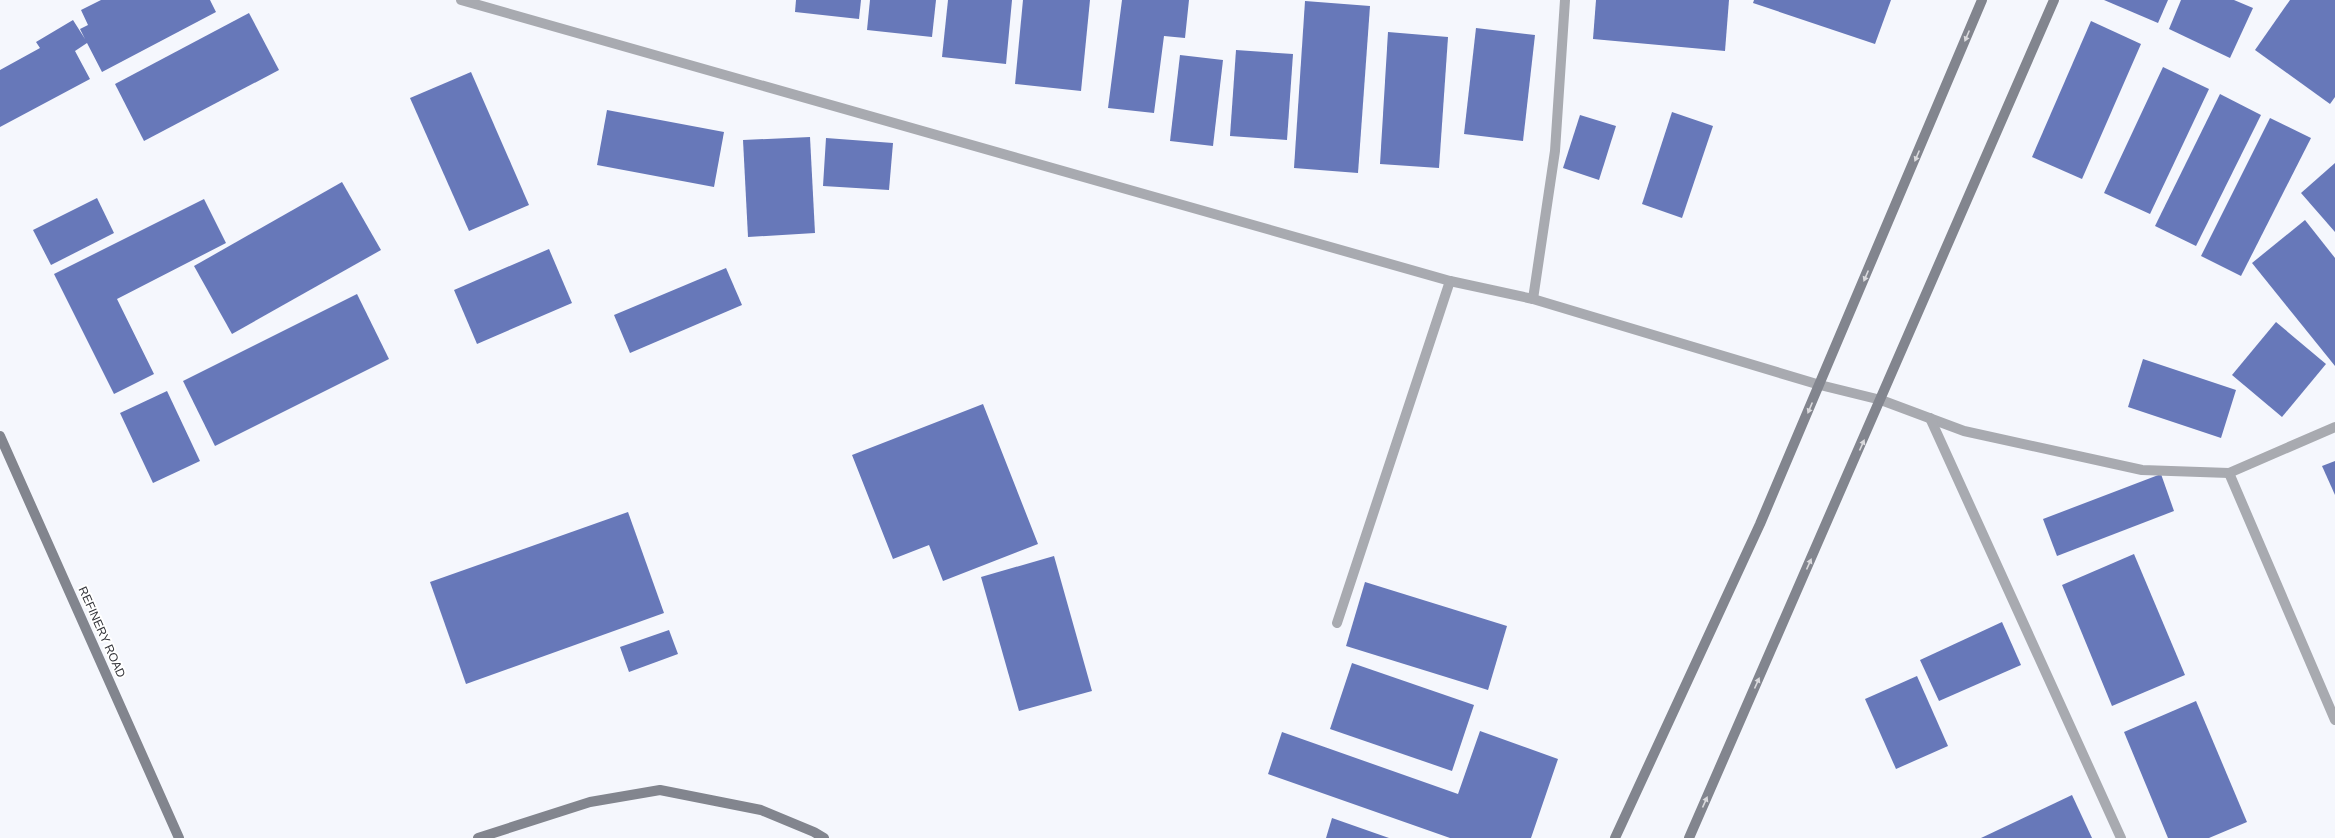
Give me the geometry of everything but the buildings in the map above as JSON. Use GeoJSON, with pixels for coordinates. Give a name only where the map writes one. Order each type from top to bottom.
{"type":"FeatureCollection","features":[{"type":"Feature","properties":{"kind":"main road"},"geometry":{"type":"LineString","coordinates":[[1616,838],[1760,524],[1982,0]]}},
{"type":"Feature","properties":{"kind":"main road"},"geometry":{"type":"LineString","coordinates":[[1689,838],[2054,0]]}},
{"type":"Feature","properties":{"kind":"main road","name":"REFINERY ROAD"},"geometry":{"type":"LineString","coordinates":[[0,436],[179,838]]}},
{"type":"Feature","properties":{"kind":"main road"},"geometry":{"type":"LineString","coordinates":[[478,838],[590,802],[660,790],[761,810],[814,832],[824,838]]}},
{"type":"Feature","properties":{"kind":"main road"},"geometry":{"type":"LineString","coordinates":[[494,838],[512,828]]}},
{"type":"Feature","properties":{"kind":"street"},"geometry":{"type":"LineString","coordinates":[[461,0],[1450,281],[1533,299],[1820,385],[1881,400],[1964,431],[2142,470],[2229,474],[2335,427]]}},
{"type":"Feature","properties":{"kind":"street"},"geometry":{"type":"LineString","coordinates":[[1533,299],[1555,151],[1565,0]]}},
{"type":"Feature","properties":{"kind":"street"},"geometry":{"type":"LineString","coordinates":[[1338,623],[1450,281]]}},
{"type":"Feature","properties":{"kind":"street"},"geometry":{"type":"LineString","coordinates":[[1930,418],[2121,838]]}},
{"type":"Feature","properties":{"kind":"street"},"geometry":{"type":"LineString","coordinates":[[2229,474],[2335,720]]}}]}
